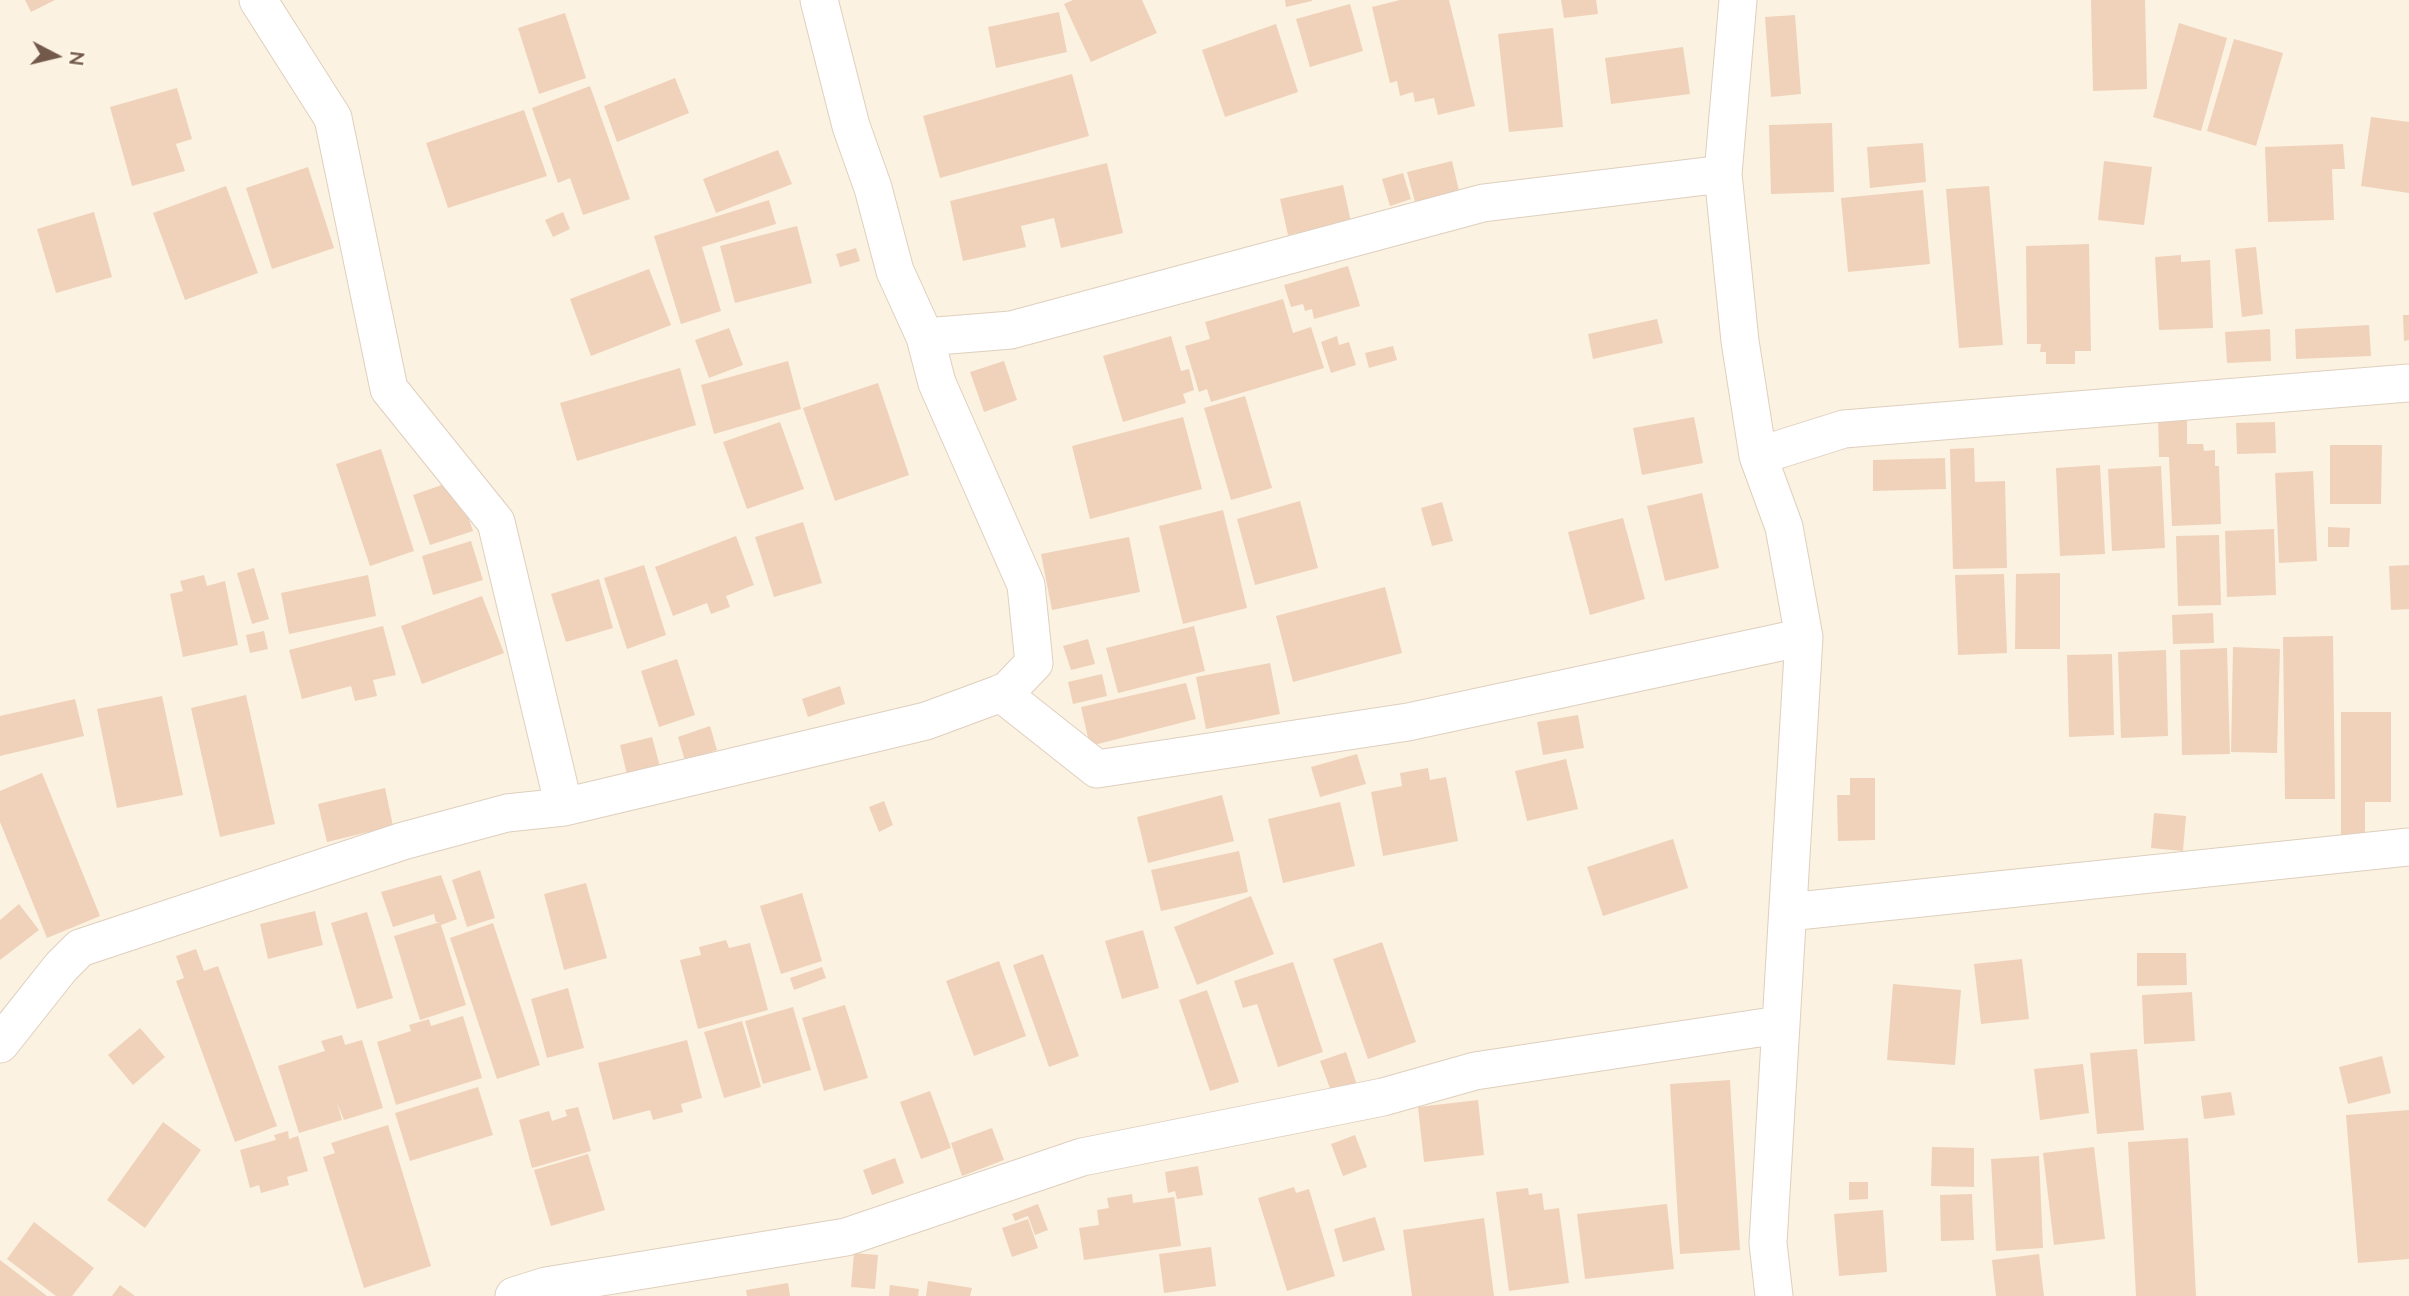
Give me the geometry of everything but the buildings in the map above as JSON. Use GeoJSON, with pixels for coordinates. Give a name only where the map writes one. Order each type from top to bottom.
{"type":"FeatureCollection","features":[{"type":"Feature","properties":{"kind":"street"},"geometry":{"type":"LineString","coordinates":[[258,0],[333,118],[389,389],[496,522],[564,807]]}},
{"type":"Feature","properties":{"kind":"street"},"geometry":{"type":"LineString","coordinates":[[0,1044],[61,967],[80,948],[403,841],[508,813],[564,807],[926,721],[1007,691],[1034,663],[1027,585],[937,383],[925,337],[895,271],[873,188],[851,125],[819,0]]}},
{"type":"Feature","properties":{"kind":"street"},"geometry":{"type":"LineString","coordinates":[[1738,0],[1723,174],[1740,341],[1758,456],[1784,527],[1804,637],[1768,1243],[1774,1296]]}},
{"type":"Feature","properties":{"kind":"street"},"geometry":{"type":"LineString","coordinates":[[925,337],[1011,330],[1483,202],[1723,174]]}},
{"type":"Feature","properties":{"kind":"street"},"geometry":{"type":"LineString","coordinates":[[1758,456],[1844,429],[2409,383]]}},
{"type":"Feature","properties":{"kind":"street"},"geometry":{"type":"LineString","coordinates":[[1001,693],[1097,769],[1408,722],[1804,637]]}},
{"type":"Feature","properties":{"kind":"street"},"geometry":{"type":"LineString","coordinates":[[1788,912],[2409,847]]}},
{"type":"Feature","properties":{"kind":"street"},"geometry":{"type":"LineString","coordinates":[[514,1296],[546,1286],[846,1237],[1082,1157],[1382,1097],[1475,1071],[1522,1061],[1779,1025]]}}]}
